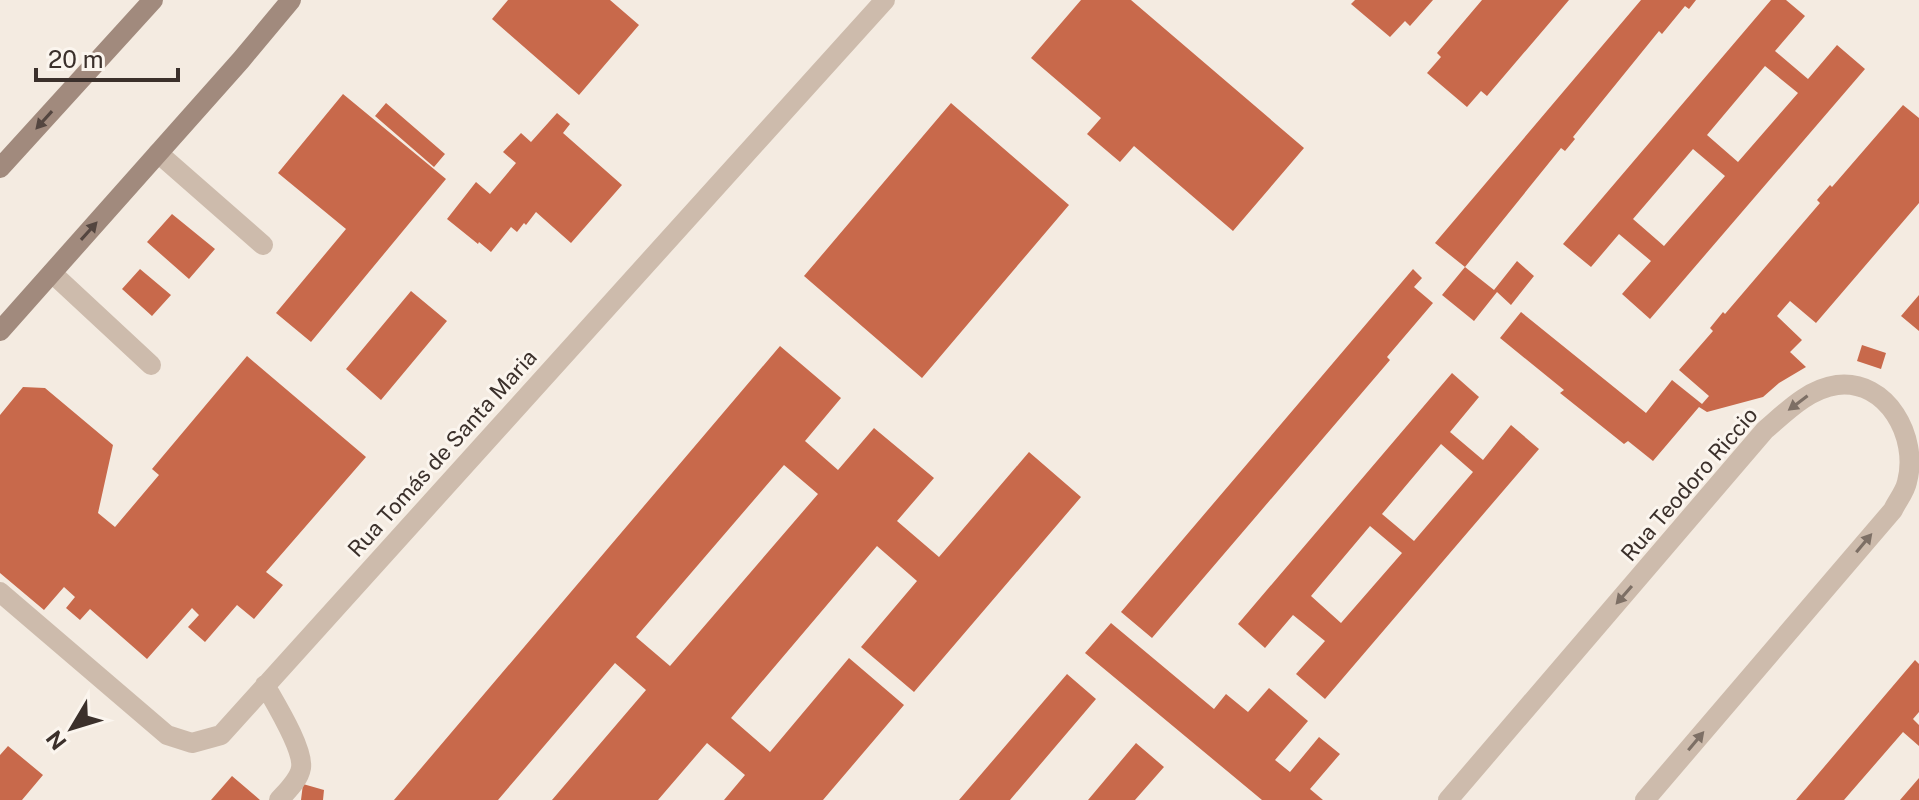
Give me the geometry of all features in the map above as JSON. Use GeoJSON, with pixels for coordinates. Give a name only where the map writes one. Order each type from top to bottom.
{"type":"FeatureCollection","features":[{"type":"Feature","properties":{"kind":"main road"},"geometry":{"type":"LineString","coordinates":[[0,168],[153,0]]}},
{"type":"Feature","properties":{"kind":"main road"},"geometry":{"type":"LineString","coordinates":[[0,331],[291,0]]}},
{"type":"Feature","properties":{"kind":"street","name":"Rua Tomás de Santa Maria"},"geometry":{"type":"LineString","coordinates":[[0,592],[167,735],[192,743],[221,735],[885,0]]}},
{"type":"Feature","properties":{"kind":"street"},"geometry":{"type":"LineString","coordinates":[[158,153],[263,245]]}},
{"type":"Feature","properties":{"kind":"street"},"geometry":{"type":"LineString","coordinates":[[52,273],[151,365]]}},
{"type":"Feature","properties":{"kind":"street","name":"Rua Teodoro Riccio"},"geometry":{"type":"LineString","coordinates":[[1448,800],[1765,430],[1799,400],[1834,385],[1857,384],[1878,395],[1896,411],[1906,432],[1910,455],[1907,482],[1893,510],[1645,800]]}},
{"type":"Feature","properties":{"kind":"street"},"geometry":{"type":"LineString","coordinates":[[265,685],[298,748],[301,767],[294,783],[279,800]]}},
{"type":"Feature","properties":{"kind":"building"},"geometry":{"type":"Polygon","coordinates":[[[508,0],[610,0],[639,25],[579,95],[492,19],[508,0]]]}},
{"type":"Feature","properties":{"kind":"building"},"geometry":{"type":"Polygon","coordinates":[[[1081,0],[1131,0],[1304,148],[1233,231],[1134,146],[1120,162],[1087,134],[1101,118],[1031,58],[1081,0]]]}},
{"type":"Feature","properties":{"kind":"building"},"geometry":{"type":"Polygon","coordinates":[[[1355,0],[1433,0],[1410,26],[1405,21],[1390,37],[1351,4],[1355,0]]]}},
{"type":"Feature","properties":{"kind":"building"},"geometry":{"type":"Polygon","coordinates":[[[1482,0],[1569,0],[1487,96],[1481,91],[1467,107],[1427,73],[1441,57],[1437,53],[1482,0]]]}},
{"type":"Feature","properties":{"kind":"building"},"geometry":{"type":"Polygon","coordinates":[[[1641,0],[1696,0],[1689,9],[1685,6],[1662,34],[1659,31],[1573,137],[1575,139],[1565,151],[1561,148],[1465,267],[1435,243],[1641,0]]]}},
{"type":"Feature","properties":{"kind":"building"},"geometry":{"type":"Polygon","coordinates":[[[1771,0],[1786,0],[1805,16],[1775,51],[1808,79],[1837,45],[1865,69],[1650,319],[1622,294],[1651,261],[1619,234],[1591,267],[1563,244],[1771,0]],[[1765,66],[1707,135],[1738,162],[1798,93],[1765,66]],[[1693,149],[1633,219],[1664,246],[1725,176],[1693,149]]]}},
{"type":"Feature","properties":{"kind":"building"},"geometry":{"type":"Polygon","coordinates":[[[343,94],[446,179],[311,342],[276,313],[346,229],[278,173],[343,94]]]}},
{"type":"Feature","properties":{"kind":"building"},"geometry":{"type":"Polygon","coordinates":[[[386,103],[445,154],[434,167],[375,116],[386,103]]]}},
{"type":"Feature","properties":{"kind":"building"},"geometry":{"type":"Polygon","coordinates":[[[951,103],[1069,205],[922,378],[804,276],[951,103]]]}},
{"type":"Feature","properties":{"kind":"building"},"geometry":{"type":"Polygon","coordinates":[[[1903,105],[1919,118],[1919,203],[1816,323],[1790,301],[1777,316],[1802,340],[1790,352],[1806,367],[1763,397],[1707,412],[1699,407],[1653,461],[1628,441],[1624,444],[1560,393],[1564,390],[1500,338],[1521,312],[1646,413],[1672,380],[1702,404],[1709,396],[1679,370],[1713,331],[1710,328],[1723,312],[1725,314],[1820,203],[1817,200],[1903,105]]]}},
{"type":"Feature","properties":{"kind":"building"},"geometry":{"type":"Polygon","coordinates":[[[557,113],[570,124],[563,133],[622,185],[571,243],[536,212],[517,232],[511,227],[491,252],[447,219],[476,182],[490,194],[516,163],[503,152],[521,133],[531,142],[557,113]]]}},
{"type":"Feature","properties":{"kind":"building"},"geometry":{"type":"Polygon","coordinates":[[[172,214],[215,249],[189,279],[147,242],[172,214]]]}},
{"type":"Feature","properties":{"kind":"building"},"geometry":{"type":"Polygon","coordinates":[[[1517,261],[1534,276],[1511,305],[1497,292],[1474,321],[1442,295],[1465,267],[1494,290],[1517,261]]]}},
{"type":"Feature","properties":{"kind":"building"},"geometry":{"type":"Polygon","coordinates":[[[140,269],[171,295],[152,316],[122,289],[140,269]]]}},
{"type":"Feature","properties":{"kind":"building"},"geometry":{"type":"Polygon","coordinates":[[[1413,269],[1422,278],[1414,287],[1433,303],[1387,357],[1390,360],[1152,638],[1121,612],[1413,269]]]}},
{"type":"Feature","properties":{"kind":"building"},"geometry":{"type":"Polygon","coordinates":[[[411,291],[447,321],[381,400],[346,369],[411,291]]]}},
{"type":"Feature","properties":{"kind":"building"},"geometry":{"type":"Polygon","coordinates":[[[1919,295],[1919,331],[1901,316],[1919,295]]]}},
{"type":"Feature","properties":{"kind":"building"},"geometry":{"type":"Polygon","coordinates":[[[1862,345],[1886,353],[1881,369],[1857,361],[1862,345]]]}},
{"type":"Feature","properties":{"kind":"building"},"geometry":{"type":"Polygon","coordinates":[[[780,346],[841,398],[805,441],[838,470],[874,428],[934,478],[897,521],[939,557],[1029,452],[1081,497],[914,692],[861,647],[917,581],[877,546],[731,718],[770,752],[849,658],[904,705],[823,800],[724,800],[745,775],[707,743],[658,800],[552,800],[646,690],[615,663],[498,800],[394,800],[780,346]],[[784,465],[636,637],[670,666],[818,494],[784,465]]]}},
{"type":"Feature","properties":{"kind":"building"},"geometry":{"type":"Polygon","coordinates":[[[247,356],[366,457],[266,572],[283,585],[254,619],[237,605],[205,642],[188,627],[199,615],[192,608],[147,659],[90,609],[80,620],[66,608],[75,597],[64,587],[44,610],[0,573],[0,415],[23,387],[45,388],[113,445],[98,513],[115,527],[159,475],[152,469],[247,356]]]}},
{"type":"Feature","properties":{"kind":"building"},"geometry":{"type":"Polygon","coordinates":[[[1452,373],[1479,397],[1450,432],[1483,460],[1511,425],[1539,449],[1325,699],[1296,674],[1325,641],[1293,615],[1265,648],[1238,624],[1452,373]],[[1441,444],[1382,514],[1414,541],[1473,472],[1441,444]],[[1370,526],[1311,596],[1341,623],[1402,553],[1370,526]]]}},
{"type":"Feature","properties":{"kind":"building"},"geometry":{"type":"Polygon","coordinates":[[[1111,623],[1214,709],[1226,694],[1248,712],[1269,688],[1308,721],[1275,760],[1290,772],[1319,737],[1340,754],[1310,789],[1323,800],[1262,800],[1085,653],[1111,623]]]}},
{"type":"Feature","properties":{"kind":"building"},"geometry":{"type":"Polygon","coordinates":[[[1915,660],[1919,664],[1919,712],[1913,719],[1919,725],[1919,746],[1903,732],[1844,800],[1796,800],[1915,660]]]}},
{"type":"Feature","properties":{"kind":"building"},"geometry":{"type":"Polygon","coordinates":[[[1067,674],[1096,699],[1010,800],[959,800],[1067,674]]]}},
{"type":"Feature","properties":{"kind":"building"},"geometry":{"type":"Polygon","coordinates":[[[1136,743],[1164,767],[1135,800],[1088,800],[1136,743]]]}},
{"type":"Feature","properties":{"kind":"building"},"geometry":{"type":"Polygon","coordinates":[[[8,746],[43,775],[22,800],[0,800],[0,755],[8,746]]]}},
{"type":"Feature","properties":{"kind":"building"},"geometry":{"type":"Polygon","coordinates":[[[232,776],[260,800],[211,800],[232,776]]]}},
{"type":"Feature","properties":{"kind":"building"},"geometry":{"type":"Polygon","coordinates":[[[1919,778],[1919,800],[1900,800],[1919,778]]]}},
{"type":"Feature","properties":{"kind":"building"},"geometry":{"type":"Polygon","coordinates":[[[303,784],[324,790],[323,800],[301,800],[303,784]]]}}]}
